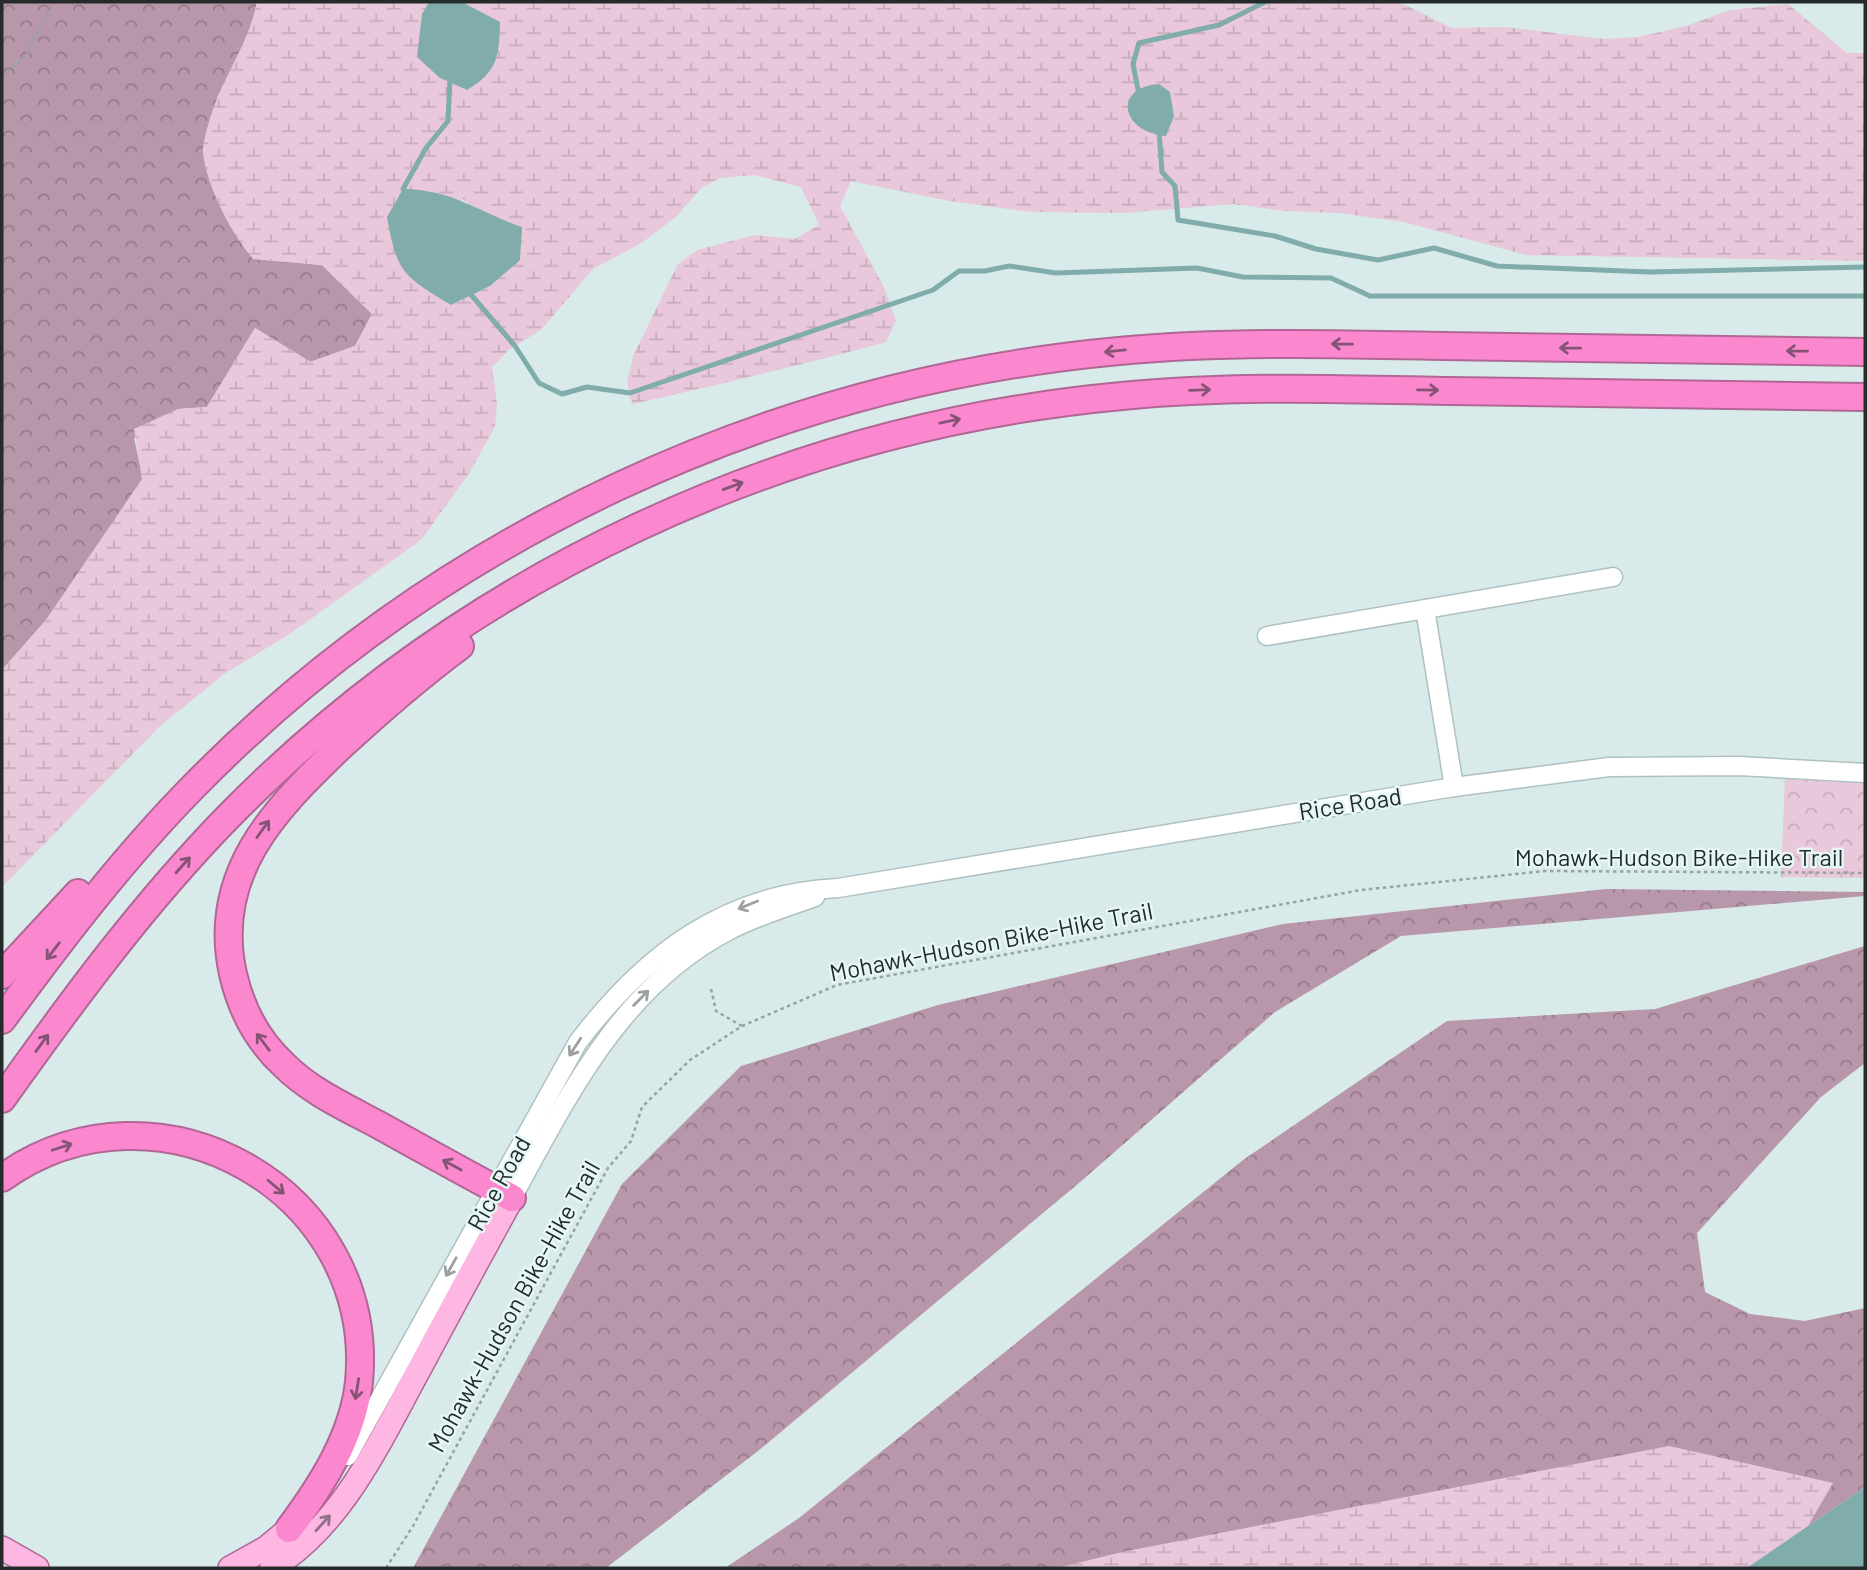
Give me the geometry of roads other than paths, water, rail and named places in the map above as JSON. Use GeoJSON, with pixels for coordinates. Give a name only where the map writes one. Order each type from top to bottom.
{"type":"FeatureCollection","features":[{"type":"Feature","properties":{"kind":"highway"},"geometry":{"type":"LineString","coordinates":[[2,1020],[74,924],[151,832],[264,720],[386,621],[436,587],[539,525],[597,495],[763,426],[820,407],[942,377],[1119,351],[1246,344],[1865,352]]}},
{"type":"Feature","properties":{"kind":"highway"},"geometry":{"type":"LineString","coordinates":[[2,1098],[109,953],[185,863],[271,775],[366,693],[442,638],[564,562],[669,512],[778,470],[891,435],[1009,410],[1184,391],[1306,389],[1865,397]]}},
{"type":"Feature","properties":{"kind":"highway"},"geometry":{"type":"LineString","coordinates":[[503,1194],[304,1082],[268,1049],[254,1029],[235,984],[228,935],[230,909],[244,862],[272,817],[367,722],[398,694],[505,615],[669,512]]}},
{"type":"Feature","properties":{"kind":"highway"},"geometry":{"type":"LineString","coordinates":[[2,975],[149,818],[224,750],[264,720]]}},
{"type":"Feature","properties":{"kind":"highway"},"geometry":{"type":"LineString","coordinates":[[2,1178],[41,1154],[89,1139],[166,1137],[191,1143],[239,1162],[282,1191],[316,1227],[331,1250],[352,1302],[358,1342],[359,1383],[353,1409],[335,1458],[289,1529]]}},
{"type":"Feature","properties":{"kind":"main road","name":"Rice Road"},"geometry":{"type":"LineString","coordinates":[[272,1568],[303,1545],[325,1521],[365,1466],[503,1194]]}},
{"type":"Feature","properties":{"kind":"main road","name":"Rice Road"},"geometry":{"type":"LineString","coordinates":[[230,1568],[266,1548],[289,1529]]}},
{"type":"Feature","properties":{"kind":"main road"},"geometry":{"type":"LineString","coordinates":[[2,1548],[37,1568]]}},
{"type":"Feature","properties":{"kind":"street"},"geometry":{"type":"LineString","coordinates":[[1267,636],[1613,577]]}},
{"type":"Feature","properties":{"kind":"street"},"geometry":{"type":"LineString","coordinates":[[1426,609],[1454,787]]}},
{"type":"Feature","properties":{"kind":"street","name":"Rice Road"},"geometry":{"type":"LineString","coordinates":[[289,1529],[310,1508],[348,1455],[503,1194],[594,1054],[657,981],[730,930],[838,888],[1454,787],[1609,767],[1739,766],[1865,773]]}},
{"type":"Feature","properties":{"kind":"water"},"geometry":{"type":"Polygon","coordinates":[[[429,2],[462,2],[500,22],[495,62],[485,76],[467,90],[440,78],[417,57],[422,14],[429,2]]]}},
{"type":"Feature","properties":{"kind":"water"},"geometry":{"type":"Polygon","coordinates":[[[1159,84],[1170,92],[1174,116],[1166,136],[1139,127],[1131,119],[1128,110],[1134,93],[1144,87],[1159,84]]]}},
{"type":"Feature","properties":{"kind":"water"},"geometry":{"type":"Polygon","coordinates":[[[403,189],[451,197],[522,227],[520,260],[490,286],[451,305],[412,279],[394,250],[387,217],[403,189]]]}},
{"type":"Feature","properties":{"kind":"water"},"geometry":{"type":"Polygon","coordinates":[[[1865,1487],[1865,1568],[1747,1568],[1865,1487]]]}},
{"type":"Feature","properties":{"kind":"waterway"},"geometry":{"type":"LineString","coordinates":[[1139,95],[1133,64],[1139,43],[1219,25],[1265,2]]}},
{"type":"Feature","properties":{"kind":"waterway"},"geometry":{"type":"LineString","coordinates":[[406,194],[403,189],[426,148],[448,121],[450,78]]}},
{"type":"Feature","properties":{"kind":"waterway"},"geometry":{"type":"LineString","coordinates":[[1159,131],[1162,172],[1175,186],[1178,220],[1275,236],[1316,249],[1378,260],[1434,248],[1497,266],[1650,272],[1865,267]]}},
{"type":"Feature","properties":{"kind":"waterway"},"geometry":{"type":"LineString","coordinates":[[467,290],[515,346],[539,383],[562,394],[587,387],[630,393],[933,290],[959,271],[985,271],[1009,266],[1056,273],[1197,268],[1243,277],[1331,278],[1370,296],[1865,296]]}}]}
